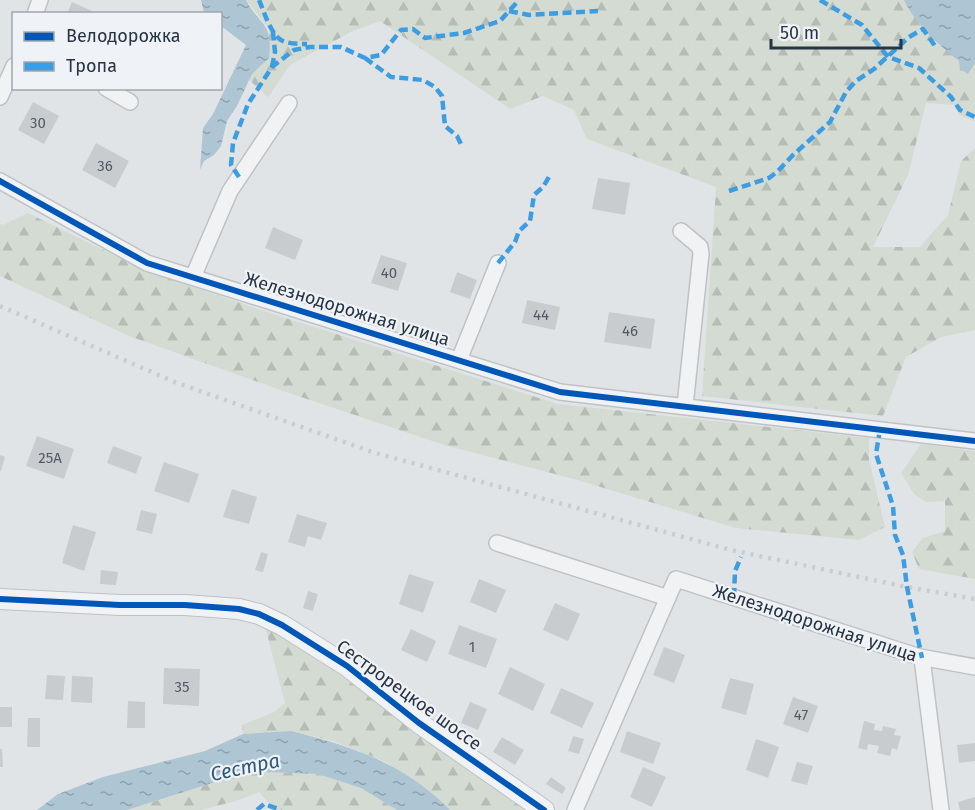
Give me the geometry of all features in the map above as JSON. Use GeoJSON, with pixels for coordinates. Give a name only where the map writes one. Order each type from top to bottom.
{"type":"FeatureCollection","features":[{"type":"Feature","properties":{"kind":"street"},"geometry":{"type":"LineString","coordinates":[[0,97],[12,70]]}},
{"type":"Feature","properties":{"kind":"street"},"geometry":{"type":"LineString","coordinates":[[109,90],[130,102]]}},
{"type":"Feature","properties":{"kind":"street"},"geometry":{"type":"LineString","coordinates":[[193,277],[230,191],[289,103]]}},
{"type":"Feature","properties":{"kind":"street","name":"Железнодорожная улица"},"geometry":{"type":"LineString","coordinates":[[0,181],[147,262],[560,392],[975,441]]}},
{"type":"Feature","properties":{"kind":"street"},"geometry":{"type":"LineString","coordinates":[[681,231],[700,247],[701,254],[685,406]]}},
{"type":"Feature","properties":{"kind":"street"},"geometry":{"type":"LineString","coordinates":[[459,360],[498,263]]}},
{"type":"Feature","properties":{"kind":"street"},"geometry":{"type":"LineString","coordinates":[[497,543],[668,598],[575,810]]}},
{"type":"Feature","properties":{"kind":"street","name":"Железнодорожная улица"},"geometry":{"type":"LineString","coordinates":[[668,598],[676,579],[922,658],[975,668]]}},
{"type":"Feature","properties":{"kind":"street","name":"Сестрорецкое шоссе"},"geometry":{"type":"LineString","coordinates":[[0,599],[120,605],[185,604],[239,609],[259,614],[282,625],[347,666],[418,723],[544,810]]}},
{"type":"Feature","properties":{"kind":"street"},"geometry":{"type":"LineString","coordinates":[[922,658],[941,810]]}},
{"type":"Feature","properties":{"kind":"green space"},"geometry":{"type":"Polygon","coordinates":[[[246,0],[904,0],[910,11],[968,73],[975,63],[975,121],[959,115],[954,105],[926,103],[908,175],[873,247],[920,247],[948,215],[961,161],[975,148],[975,330],[941,337],[906,357],[883,416],[702,396],[716,187],[587,139],[574,110],[543,96],[510,109],[380,21],[351,32],[290,65],[268,97],[249,80],[252,73],[269,58],[269,29],[246,0]]]}},
{"type":"Feature","properties":{"kind":"green space"},"geometry":{"type":"Polygon","coordinates":[[[28,213],[144,270],[279,316],[558,404],[869,438],[869,460],[885,527],[859,540],[736,528],[574,479],[444,445],[129,336],[0,276],[0,224],[3,225],[28,213]]]}},
{"type":"Feature","properties":{"kind":"green space"},"geometry":{"type":"Polygon","coordinates":[[[921,444],[975,451],[975,579],[919,569],[912,552],[923,538],[945,531],[945,501],[926,502],[914,494],[901,473],[921,444]]]}},
{"type":"Feature","properties":{"kind":"green space"},"geometry":{"type":"Polygon","coordinates":[[[262,615],[544,810],[450,810],[386,762],[333,741],[291,731],[243,734],[242,725],[274,712],[285,703],[262,615]]]}},
{"type":"Feature","properties":{"kind":"green space"},"geometry":{"type":"Polygon","coordinates":[[[264,772],[318,774],[361,788],[397,810],[275,810],[259,792],[201,810],[127,810],[212,783],[264,772]]]}},
{"type":"Feature","properties":{"kind":"water"},"geometry":{"type":"Polygon","coordinates":[[[201,0],[246,0],[265,26],[270,46],[269,58],[252,74],[227,121],[221,146],[214,155],[204,161],[200,170],[203,128],[213,114],[246,45],[222,27],[222,12],[204,12],[201,0]]]}},
{"type":"Feature","properties":{"kind":"water"},"geometry":{"type":"Polygon","coordinates":[[[904,0],[975,0],[975,63],[968,74],[960,69],[959,61],[921,26],[904,0]]]}},
{"type":"Feature","properties":{"kind":"water","name":"Сестра"},"geometry":{"type":"Polygon","coordinates":[[[291,731],[335,743],[376,759],[415,780],[450,810],[397,810],[361,788],[318,774],[264,772],[212,783],[127,810],[37,810],[58,794],[103,777],[205,751],[243,734],[291,731]]]}},
{"type":"Feature","properties":{"kind":"building"},"geometry":{"type":"Polygon","coordinates":[[[72,2],[94,12],[68,12],[72,2]]]}},
{"type":"Feature","properties":{"kind":"building"},"geometry":{"type":"Polygon","coordinates":[[[33,102],[59,116],[44,144],[18,130],[33,102]]]}},
{"type":"Feature","properties":{"kind":"building"},"geometry":{"type":"Polygon","coordinates":[[[96,143],[129,161],[115,188],[82,170],[96,143]]]}},
{"type":"Feature","properties":{"kind":"building"},"geometry":{"type":"Polygon","coordinates":[[[598,178],[630,183],[625,215],[592,209],[598,178]]]}},
{"type":"Feature","properties":{"kind":"building"},"geometry":{"type":"Polygon","coordinates":[[[273,227],[303,240],[295,260],[265,248],[273,227]]]}},
{"type":"Feature","properties":{"kind":"building"},"geometry":{"type":"Polygon","coordinates":[[[381,255],[407,263],[398,291],[371,283],[381,255]]]}},
{"type":"Feature","properties":{"kind":"building"},"geometry":{"type":"Polygon","coordinates":[[[457,272],[477,280],[470,299],[450,292],[457,272]]]}},
{"type":"Feature","properties":{"kind":"building"},"geometry":{"type":"Polygon","coordinates":[[[527,300],[560,307],[555,330],[522,323],[527,300]]]}},
{"type":"Feature","properties":{"kind":"building"},"geometry":{"type":"Polygon","coordinates":[[[609,312],[655,319],[651,349],[604,342],[609,312]]]}},
{"type":"Feature","properties":{"kind":"building"},"geometry":{"type":"Polygon","coordinates":[[[37,436],[74,449],[64,479],[26,466],[37,436]]]}},
{"type":"Feature","properties":{"kind":"building"},"geometry":{"type":"Polygon","coordinates":[[[113,446],[142,457],[136,474],[107,463],[113,446]]]}},
{"type":"Feature","properties":{"kind":"building"},"geometry":{"type":"Polygon","coordinates":[[[0,455],[5,457],[1,471],[0,471],[0,455]]]}},
{"type":"Feature","properties":{"kind":"building"},"geometry":{"type":"Polygon","coordinates":[[[164,462],[199,474],[189,503],[154,491],[164,462]]]}},
{"type":"Feature","properties":{"kind":"building"},"geometry":{"type":"Polygon","coordinates":[[[232,489],[257,497],[249,524],[223,517],[232,489]]]}},
{"type":"Feature","properties":{"kind":"building"},"geometry":{"type":"Polygon","coordinates":[[[141,510],[157,514],[152,534],[136,530],[141,510]]]}},
{"type":"Feature","properties":{"kind":"building"},"geometry":{"type":"Polygon","coordinates":[[[297,514],[327,523],[321,540],[308,536],[305,547],[288,542],[297,514]]]}},
{"type":"Feature","properties":{"kind":"building"},"geometry":{"type":"Polygon","coordinates":[[[73,525],[96,532],[84,571],[62,563],[73,525]]]}},
{"type":"Feature","properties":{"kind":"building"},"geometry":{"type":"Polygon","coordinates":[[[261,552],[268,554],[263,572],[255,570],[261,552]]]}},
{"type":"Feature","properties":{"kind":"building"},"geometry":{"type":"Polygon","coordinates":[[[101,570],[118,572],[116,585],[100,584],[101,570]]]}},
{"type":"Feature","properties":{"kind":"building"},"geometry":{"type":"Polygon","coordinates":[[[409,574],[434,582],[423,613],[399,604],[409,574]]]}},
{"type":"Feature","properties":{"kind":"building"},"geometry":{"type":"Polygon","coordinates":[[[479,579],[506,590],[496,613],[470,602],[479,579]]]}},
{"type":"Feature","properties":{"kind":"building"},"geometry":{"type":"Polygon","coordinates":[[[308,591],[318,594],[313,611],[303,608],[308,591]]]}},
{"type":"Feature","properties":{"kind":"building"},"geometry":{"type":"Polygon","coordinates":[[[555,603],[580,614],[568,641],[543,630],[555,603]]]}},
{"type":"Feature","properties":{"kind":"building"},"geometry":{"type":"Polygon","coordinates":[[[459,625],[497,639],[486,668],[448,654],[459,625]]]}},
{"type":"Feature","properties":{"kind":"building"},"geometry":{"type":"Polygon","coordinates":[[[411,629],[436,641],[427,662],[401,650],[411,629]]]}},
{"type":"Feature","properties":{"kind":"building"},"geometry":{"type":"Polygon","coordinates":[[[664,647],[685,655],[674,683],[653,675],[664,647]]]}},
{"type":"Feature","properties":{"kind":"building"},"geometry":{"type":"Polygon","coordinates":[[[510,667],[545,684],[533,711],[498,694],[510,667]]]}},
{"type":"Feature","properties":{"kind":"building"},"geometry":{"type":"Polygon","coordinates":[[[164,668],[200,669],[199,706],[163,704],[164,668]]]}},
{"type":"Feature","properties":{"kind":"building"},"geometry":{"type":"Polygon","coordinates":[[[47,675],[65,676],[63,700],[45,699],[47,675]]]}},
{"type":"Feature","properties":{"kind":"building"},"geometry":{"type":"Polygon","coordinates":[[[72,676],[93,677],[92,703],[71,702],[72,676]]]}},
{"type":"Feature","properties":{"kind":"building"},"geometry":{"type":"Polygon","coordinates":[[[730,678],[754,684],[746,715],[721,708],[730,678]]]}},
{"type":"Feature","properties":{"kind":"building"},"geometry":{"type":"Polygon","coordinates":[[[561,688],[594,703],[582,728],[550,713],[561,688]]]}},
{"type":"Feature","properties":{"kind":"building"},"geometry":{"type":"Polygon","coordinates":[[[793,697],[818,706],[808,733],[783,724],[793,697]]]}},
{"type":"Feature","properties":{"kind":"building"},"geometry":{"type":"Polygon","coordinates":[[[128,701],[145,702],[145,728],[127,728],[128,701]]]}},
{"type":"Feature","properties":{"kind":"building"},"geometry":{"type":"Polygon","coordinates":[[[470,702],[487,709],[478,730],[461,723],[470,702]]]}},
{"type":"Feature","properties":{"kind":"building"},"geometry":{"type":"Polygon","coordinates":[[[0,707],[12,707],[12,727],[0,727],[0,707]]]}},
{"type":"Feature","properties":{"kind":"building"},"geometry":{"type":"Polygon","coordinates":[[[28,718],[40,718],[40,747],[27,747],[28,718]]]}},
{"type":"Feature","properties":{"kind":"building"},"geometry":{"type":"Polygon","coordinates":[[[864,721],[875,724],[874,730],[882,731],[883,726],[896,729],[894,735],[901,736],[897,750],[892,748],[890,756],[877,753],[879,746],[868,744],[867,750],[858,748],[864,721]]]}},
{"type":"Feature","properties":{"kind":"building"},"geometry":{"type":"Polygon","coordinates":[[[627,731],[661,743],[653,764],[620,752],[627,731]]]}},
{"type":"Feature","properties":{"kind":"building"},"geometry":{"type":"Polygon","coordinates":[[[573,736],[584,739],[579,754],[568,751],[573,736]]]}},
{"type":"Feature","properties":{"kind":"building"},"geometry":{"type":"Polygon","coordinates":[[[502,737],[524,750],[515,765],[493,752],[502,737]]]}},
{"type":"Feature","properties":{"kind":"building"},"geometry":{"type":"Polygon","coordinates":[[[756,739],[779,747],[768,778],[746,770],[756,739]]]}},
{"type":"Feature","properties":{"kind":"building"},"geometry":{"type":"Polygon","coordinates":[[[975,743],[975,761],[959,763],[957,745],[975,743]]]}},
{"type":"Feature","properties":{"kind":"building"},"geometry":{"type":"Polygon","coordinates":[[[0,749],[2,749],[3,767],[0,767],[0,749]]]}},
{"type":"Feature","properties":{"kind":"building"},"geometry":{"type":"Polygon","coordinates":[[[797,762],[813,766],[807,785],[791,781],[797,762]]]}},
{"type":"Feature","properties":{"kind":"building"},"geometry":{"type":"Polygon","coordinates":[[[643,767],[666,777],[652,807],[630,797],[643,767]]]}},
{"type":"Feature","properties":{"kind":"building"},"geometry":{"type":"Polygon","coordinates":[[[551,777],[566,788],[562,794],[546,784],[551,777]]]}},
{"type":"Feature","properties":{"kind":"building"},"geometry":{"type":"Polygon","coordinates":[[[975,797],[975,810],[960,810],[958,802],[975,797]]]}},
{"type":"Feature","properties":{"kind":"railway"},"geometry":{"type":"LineString","coordinates":[[0,306],[177,383],[372,452],[731,550],[975,599]]}},
{"type":"Feature","properties":{"kind":"marked path"},"geometry":{"type":"LineString","coordinates":[[259,0],[277,37],[294,44],[307,44]]}},
{"type":"Feature","properties":{"kind":"marked path"},"geometry":{"type":"LineString","coordinates":[[239,177],[231,165],[233,143],[248,104],[272,67],[294,50],[310,47],[341,47],[365,58],[381,55],[401,30],[413,29],[425,38],[464,33],[500,21],[519,0]]}},
{"type":"Feature","properties":{"kind":"marked path"},"geometry":{"type":"LineString","coordinates":[[820,0],[862,25],[888,57],[919,68],[951,97],[960,110],[975,117]]}},
{"type":"Feature","properties":{"kind":"marked path"},"geometry":{"type":"LineString","coordinates":[[509,11],[529,15],[598,11]]}},
{"type":"Feature","properties":{"kind":"marked path"},"geometry":{"type":"LineString","coordinates":[[729,191],[769,178],[777,172],[830,122],[846,92],[856,81],[874,69],[909,37],[923,29],[935,46]]}},
{"type":"Feature","properties":{"kind":"marked path"},"geometry":{"type":"LineString","coordinates":[[272,67],[275,52],[273,32]]}},
{"type":"Feature","properties":{"kind":"marked path"},"geometry":{"type":"LineString","coordinates":[[365,58],[391,77],[423,80],[435,87],[442,96],[445,126],[457,136],[461,144]]}},
{"type":"Feature","properties":{"kind":"marked path"},"geometry":{"type":"LineString","coordinates":[[498,263],[515,242],[519,231],[530,221],[534,195],[543,187],[550,175]]}},
{"type":"Feature","properties":{"kind":"marked path"},"geometry":{"type":"LineString","coordinates":[[880,429],[876,454],[893,506],[895,535],[903,555],[907,587],[922,658]]}},
{"type":"Feature","properties":{"kind":"marked path"},"geometry":{"type":"LineString","coordinates":[[734,597],[735,571],[741,557]]}},
{"type":"Feature","properties":{"kind":"marked path"},"geometry":{"type":"LineString","coordinates":[[257,810],[264,804],[281,810]]}},
{"type":"Feature","properties":{"kind":"cycle path"},"geometry":{"type":"LineString","coordinates":[[0,181],[147,263],[560,392],[975,441]]}},
{"type":"Feature","properties":{"kind":"cycle path"},"geometry":{"type":"LineString","coordinates":[[0,599],[120,605],[185,605],[239,609],[259,614],[282,625],[347,666],[419,723],[544,810]]}}]}
